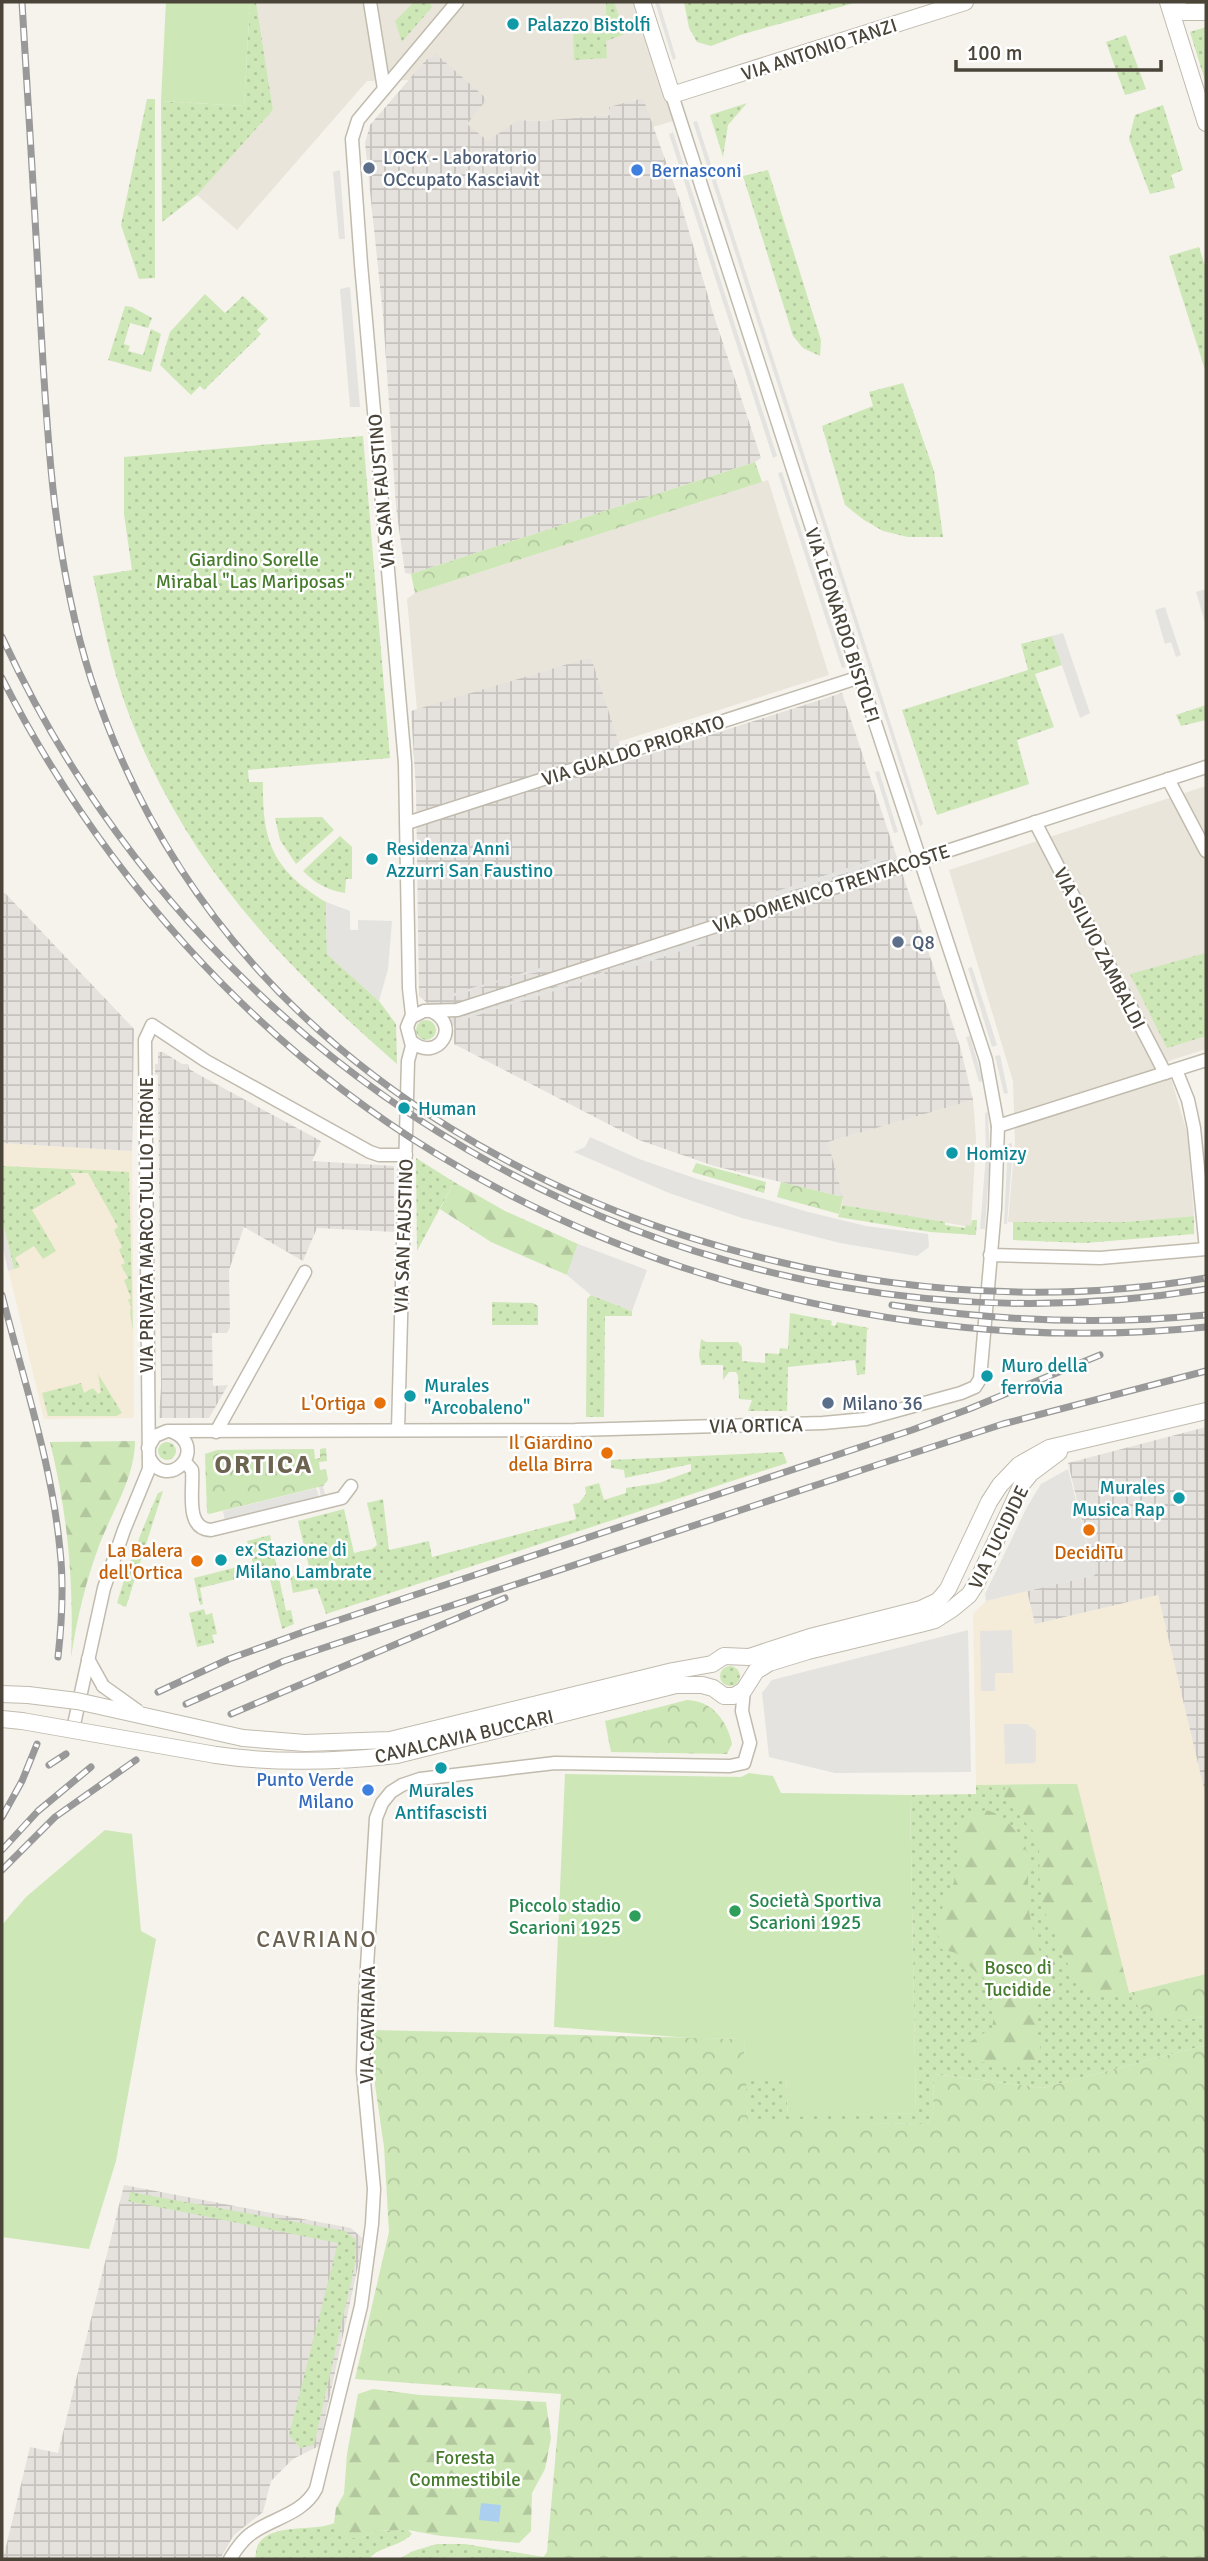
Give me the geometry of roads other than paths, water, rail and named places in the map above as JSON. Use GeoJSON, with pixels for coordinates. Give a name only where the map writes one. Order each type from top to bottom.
{"type":"FeatureCollection","features":[{"type":"Feature","properties":{"kind":"street"},"geometry":{"type":"LineString","coordinates":[[370,2],[384,89]]}},
{"type":"Feature","properties":{"kind":"street","name":"VIA SAN FAUSTINO"},"geometry":{"type":"LineString","coordinates":[[398,1430],[408,1060],[412,1042],[407,1031],[412,1017],[405,763],[360,264],[352,139],[358,120],[457,2]]}},
{"type":"Feature","properties":{"kind":"street","name":"VIA LEONARDO BISTOLFI"},"geometry":{"type":"LineString","coordinates":[[642,2],[986,1060],[998,1126],[990,1255]]}},
{"type":"Feature","properties":{"kind":"street","name":"VIA ANTONIO TANZI"},"geometry":{"type":"LineString","coordinates":[[672,95],[965,2]]}},
{"type":"Feature","properties":{"kind":"street"},"geometry":{"type":"LineString","coordinates":[[1168,2],[1184,12],[1206,12]]}},
{"type":"Feature","properties":{"kind":"street"},"geometry":{"type":"LineString","coordinates":[[1168,2],[1206,122]]}},
{"type":"Feature","properties":{"kind":"street","name":"VIA GUALDO PRIORATO"},"geometry":{"type":"LineString","coordinates":[[407,823],[860,677]]}},
{"type":"Feature","properties":{"kind":"street","name":"VIA DOMENICO TRENTACOSTE"},"geometry":{"type":"LineString","coordinates":[[431,1011],[457,1010],[1206,767]]}},
{"type":"Feature","properties":{"kind":"street"},"geometry":{"type":"LineString","coordinates":[[1168,779],[1206,851]]}},
{"type":"Feature","properties":{"kind":"street","name":"VIA SILVIO ZAMBALDI"},"geometry":{"type":"LineString","coordinates":[[1035,822],[1188,1100],[1194,1128],[1206,1249]]}},
{"type":"Feature","properties":{"kind":"street"},"geometry":{"type":"LineString","coordinates":[[445,1026],[457,1010]]}},
{"type":"Feature","properties":{"kind":"street"},"geometry":{"type":"LineString","coordinates":[[412,1017],[421,1011],[431,1011],[441,1017],[445,1026],[444,1038],[435,1047],[422,1049],[412,1042]]}},
{"type":"Feature","properties":{"kind":"street","name":"VIA PRIVATA MARCO TULLIO TIRONE"},"geometry":{"type":"LineString","coordinates":[[148,1452],[153,1430],[145,1040],[152,1025],[229,1074],[370,1152],[379,1155],[405,1155]]}},
{"type":"Feature","properties":{"kind":"street"},"geometry":{"type":"LineString","coordinates":[[998,1126],[1206,1060]]}},
{"type":"Feature","properties":{"kind":"street"},"geometry":{"type":"LineString","coordinates":[[990,1255],[1101,1258],[1206,1249]]}},
{"type":"Feature","properties":{"kind":"street","name":"VIA ORTICA"},"geometry":{"type":"LineString","coordinates":[[173,1432],[575,1430],[822,1423],[866,1419],[975,1387],[981,1371],[990,1255]]}},
{"type":"Feature","properties":{"kind":"street"},"geometry":{"type":"LineString","coordinates":[[145,1482],[164,1471],[176,1469],[186,1456],[216,1433],[305,1272]]}},
{"type":"Feature","properties":{"kind":"street"},"geometry":{"type":"LineString","coordinates":[[1076,1442],[1206,1411]]}},
{"type":"Feature","properties":{"kind":"street"},"geometry":{"type":"LineString","coordinates":[[153,1430],[173,1432],[182,1437],[192,1470],[194,1517],[199,1528],[204,1530],[342,1498],[351,1486]]}},
{"type":"Feature","properties":{"kind":"street","name":"VIA TUCIDIDE"},"geometry":{"type":"LineString","coordinates":[[563,1706],[676,1685],[693,1684],[737,1695],[761,1667],[783,1658],[934,1620],[969,1595],[1022,1484],[1052,1455],[1076,1442]]}},
{"type":"Feature","properties":{"kind":"street","name":"VIA TUCIDIDE"},"geometry":{"type":"LineString","coordinates":[[563,1706],[673,1671],[712,1664],[724,1656],[754,1656],[810,1637],[931,1605],[948,1589],[978,1523],[1000,1485],[1019,1465],[1049,1448],[1076,1442]]}},
{"type":"Feature","properties":{"kind":"street"},"geometry":{"type":"LineString","coordinates":[[148,1452],[155,1466],[164,1471]]}},
{"type":"Feature","properties":{"kind":"street"},"geometry":{"type":"LineString","coordinates":[[73,1729],[96,1617],[112,1561],[145,1482],[149,1469],[148,1452]]}},
{"type":"Feature","properties":{"kind":"street"},"geometry":{"type":"LineString","coordinates":[[994,1545],[979,1535],[978,1523],[989,1516],[1005,1521]]}},
{"type":"Feature","properties":{"kind":"street"},"geometry":{"type":"LineString","coordinates":[[739,1658],[747,1666],[747,1684]]}},
{"type":"Feature","properties":{"kind":"street","name":"CAVALCAVIA BUCCARI"},"geometry":{"type":"LineString","coordinates":[[88,1659],[103,1686],[151,1718]]}},
{"type":"Feature","properties":{"kind":"street"},"geometry":{"type":"LineString","coordinates":[[712,1664],[709,1676],[720,1692],[742,1712]]}},
{"type":"Feature","properties":{"kind":"street","name":"VIA CAVRIANA"},"geometry":{"type":"LineString","coordinates":[[230,2559],[250,2534],[303,2506],[316,2489],[361,2306],[368,2265],[374,2189],[363,2071],[365,2000],[376,1818],[382,1804],[398,1787],[420,1779],[555,1763],[730,1766],[744,1763],[750,1743],[742,1712],[747,1684]]}},
{"type":"Feature","properties":{"kind":"street","name":"CAVALCAVIA BUCCARI"},"geometry":{"type":"LineString","coordinates":[[2,1694],[77,1701],[243,1738],[305,1743],[390,1740],[563,1706]]}},
{"type":"Feature","properties":{"kind":"street","name":"CAVALCAVIA BUCCARI"},"geometry":{"type":"LineString","coordinates":[[2,1719],[216,1755],[302,1762],[397,1755],[563,1706]]}},
{"type":"Feature","properties":{"kind":"water"},"geometry":{"type":"Polygon","coordinates":[[[481,2503],[501,2505],[499,2522],[479,2520],[481,2503]]]}},
{"type":"Feature","properties":{"kind":"railway"},"geometry":{"type":"LineString","coordinates":[[22,2],[49,451],[60,543],[78,634],[91,679],[120,756],[157,830],[202,900],[253,964],[345,1053],[451,1128],[567,1190],[690,1238],[819,1271],[950,1289],[1080,1291],[1206,1278]]}},
{"type":"Feature","properties":{"kind":"railway"},"geometry":{"type":"LineString","coordinates":[[2,637],[94,800],[209,944],[344,1066],[496,1165],[661,1240],[837,1286],[1019,1303],[1206,1289]]}},
{"type":"Feature","properties":{"kind":"railway"},"geometry":{"type":"LineString","coordinates":[[2,678],[41,749],[85,817],[133,883],[186,946],[243,1004],[303,1059],[368,1108],[435,1153],[522,1201],[614,1242],[709,1276],[807,1302],[906,1320],[1006,1331],[1106,1333],[1206,1327]]}},
{"type":"Feature","properties":{"kind":"railway"},"geometry":{"type":"LineString","coordinates":[[2,1295],[44,1454],[56,1518],[62,1590],[58,1657]]}},
{"type":"Feature","properties":{"kind":"railway"},"geometry":{"type":"LineString","coordinates":[[892,1305],[970,1315],[1049,1320],[1128,1320],[1206,1315]]}},
{"type":"Feature","properties":{"kind":"railway"},"geometry":{"type":"LineString","coordinates":[[158,1692],[229,1659],[306,1631],[912,1430],[1100,1355]]}},
{"type":"Feature","properties":{"kind":"railway"},"geometry":{"type":"LineString","coordinates":[[186,1704],[284,1661],[883,1463],[1003,1424],[1206,1371]]}},
{"type":"Feature","properties":{"kind":"railway"},"geometry":{"type":"LineString","coordinates":[[231,1714],[505,1598]]}},
{"type":"Feature","properties":{"kind":"railway"},"geometry":{"type":"LineString","coordinates":[[2,1817],[22,1781],[37,1744]]}},
{"type":"Feature","properties":{"kind":"railway"},"geometry":{"type":"LineString","coordinates":[[49,1765],[66,1754]]}},
{"type":"Feature","properties":{"kind":"railway"},"geometry":{"type":"LineString","coordinates":[[2,1870],[55,1817],[136,1760]]}},
{"type":"Feature","properties":{"kind":"railway"},"geometry":{"type":"LineString","coordinates":[[2,1850],[38,1811],[91,1767]]}},
{"type":"Feature","properties":{"kind":"place","name":"Palazzo Bistolfi"},"geometry":{"type":"Point","coordinates":[513,24]}},
{"type":"Feature","properties":{"kind":"place","name":"LOCK - Laboratorio OCcupato Kasciavìt"},"geometry":{"type":"Point","coordinates":[369,168]}},
{"type":"Feature","properties":{"kind":"place","name":"Bernasconi"},"geometry":{"type":"Point","coordinates":[637,170]}},
{"type":"Feature","properties":{"kind":"place","name":"Residenza Anni Azzurri San Faustino"},"geometry":{"type":"Point","coordinates":[372,859]}},
{"type":"Feature","properties":{"kind":"place","name":"Q8"},"geometry":{"type":"Point","coordinates":[898,942]}},
{"type":"Feature","properties":{"kind":"place","name":"Human"},"geometry":{"type":"Point","coordinates":[404,1108]}},
{"type":"Feature","properties":{"kind":"place","name":"Homizy"},"geometry":{"type":"Point","coordinates":[952,1153]}},
{"type":"Feature","properties":{"kind":"place","name":"Muro della ferrovia"},"geometry":{"type":"Point","coordinates":[987,1376]}},
{"type":"Feature","properties":{"kind":"place","name":"Murales \"Arcobaleno\""},"geometry":{"type":"Point","coordinates":[410,1396]}},
{"type":"Feature","properties":{"kind":"place","name":"L'Ortiga"},"geometry":{"type":"Point","coordinates":[380,1403]}},
{"type":"Feature","properties":{"kind":"place","name":"Milano 36"},"geometry":{"type":"Point","coordinates":[828,1403]}},
{"type":"Feature","properties":{"kind":"place","name":"Il Giardino della Birra"},"geometry":{"type":"Point","coordinates":[607,1453]}},
{"type":"Feature","properties":{"kind":"place","name":"Murales Musica Rap"},"geometry":{"type":"Point","coordinates":[1179,1498]}},
{"type":"Feature","properties":{"kind":"place","name":"DecidiTu"},"geometry":{"type":"Point","coordinates":[1089,1530]}},
{"type":"Feature","properties":{"kind":"place","name":"ex Stazione di Milano Lambrate"},"geometry":{"type":"Point","coordinates":[221,1560]}},
{"type":"Feature","properties":{"kind":"place","name":"La Balera dell'Ortica"},"geometry":{"type":"Point","coordinates":[197,1561]}},
{"type":"Feature","properties":{"kind":"place","name":"Murales Antifascisti"},"geometry":{"type":"Point","coordinates":[441,1768]}},
{"type":"Feature","properties":{"kind":"place","name":"Punto Verde Milano"},"geometry":{"type":"Point","coordinates":[368,1790]}},
{"type":"Feature","properties":{"kind":"place","name":"Società Sportiva Scarioni 1925"},"geometry":{"type":"Point","coordinates":[735,1911]}},
{"type":"Feature","properties":{"kind":"place","name":"Piccolo stadio Scarioni 1925"},"geometry":{"type":"Point","coordinates":[635,1916]}},
{"type":"Feature","properties":{"kind":"district","name":"ORTICA"},"geometry":{"type":"Point","coordinates":[264,1464]}},
{"type":"Feature","properties":{"kind":"district","name":"CAVRIANO"},"geometry":{"type":"Point","coordinates":[317,1939]}},
{"type":"Feature","properties":{"kind":"park label","name":"Giardino Sorelle Mirabal \"Las Mariposas\""},"geometry":{"type":"Point","coordinates":[254,570]}},
{"type":"Feature","properties":{"kind":"park label","name":"Bosco di Tucidide"},"geometry":{"type":"Point","coordinates":[1018,1978]}},
{"type":"Feature","properties":{"kind":"park label","name":"Foresta Commestibile"},"geometry":{"type":"Point","coordinates":[465,2468]}}]}
